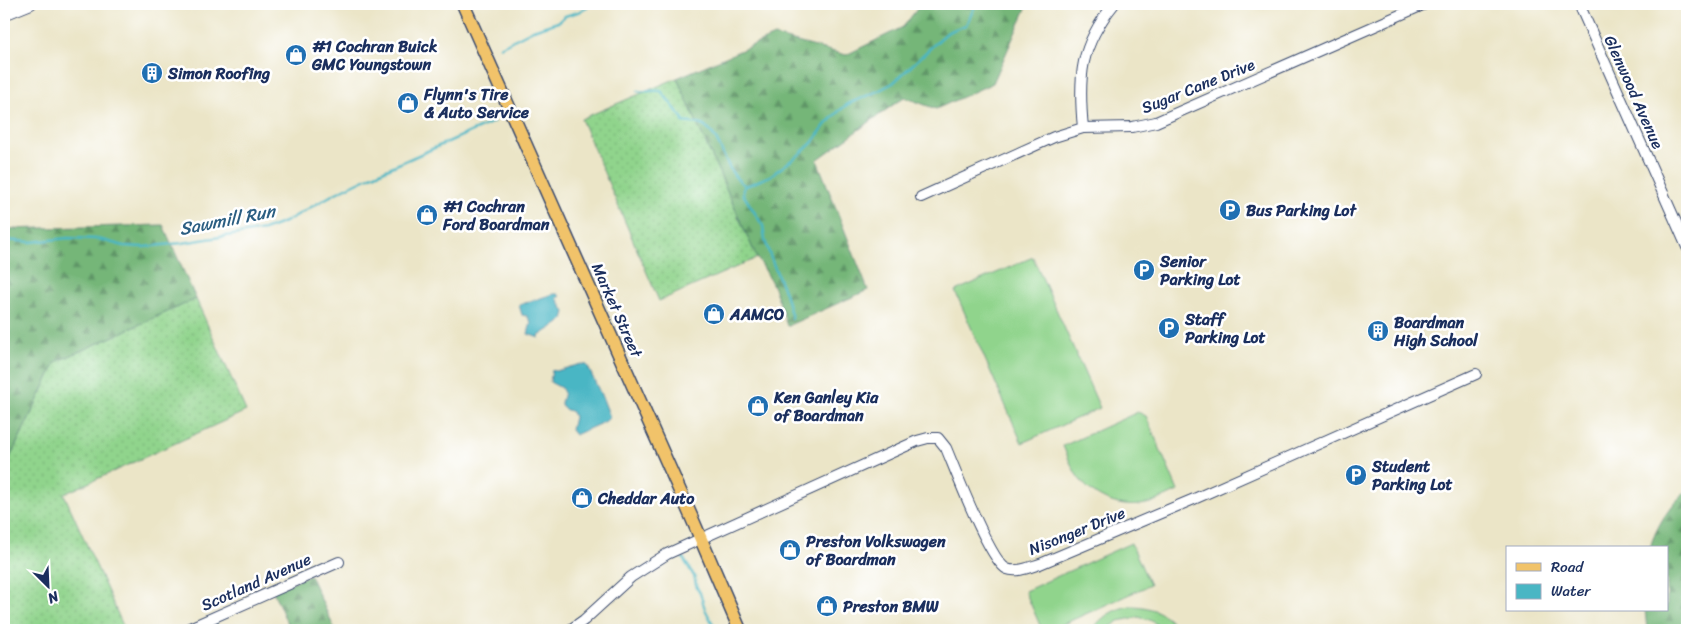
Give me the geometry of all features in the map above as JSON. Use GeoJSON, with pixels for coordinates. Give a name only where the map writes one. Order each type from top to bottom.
{"type":"FeatureCollection","features":[{"type":"Feature","properties":{"kind":"main road","name":"Market Street"},"geometry":{"type":"LineString","coordinates":[[463,4],[740,630]]}},
{"type":"Feature","properties":{"kind":"street"},"geometry":{"type":"LineString","coordinates":[[4,15],[32,4]]}},
{"type":"Feature","properties":{"kind":"street"},"geometry":{"type":"LineString","coordinates":[[1083,128],[1080,96],[1083,68],[1094,34],[1114,4]]}},
{"type":"Feature","properties":{"kind":"street","name":"Sugar Cane Drive"},"geometry":{"type":"LineString","coordinates":[[921,197],[1054,137],[1083,128],[1132,127],[1156,122],[1411,7],[1425,4]]}},
{"type":"Feature","properties":{"kind":"street","name":"Glenwood Avenue"},"geometry":{"type":"LineString","coordinates":[[1579,4],[1687,247]]}},
{"type":"Feature","properties":{"kind":"street","name":"Nisonger Drive"},"geometry":{"type":"LineString","coordinates":[[700,540],[917,441],[938,438],[946,448],[984,534],[999,562],[1008,569],[1022,569],[1040,564],[1194,499],[1476,374]]}},
{"type":"Feature","properties":{"kind":"street"},"geometry":{"type":"LineString","coordinates":[[570,630],[584,620],[640,570],[667,554],[700,540]]}},
{"type":"Feature","properties":{"kind":"street","name":"Scotland Avenue"},"geometry":{"type":"LineString","coordinates":[[185,630],[339,562]]}},
{"type":"Feature","properties":{"kind":"green space"},"geometry":{"type":"Polygon","coordinates":[[[921,4],[1028,4],[993,83],[936,109],[904,97],[817,160],[868,290],[787,326],[771,282],[757,258],[677,78],[774,36],[846,55],[903,27],[921,4]]]}},
{"type":"Feature","properties":{"kind":"green space"},"geometry":{"type":"Polygon","coordinates":[[[677,78],[757,258],[659,301],[581,119],[677,78]]]}},
{"type":"Feature","properties":{"kind":"green space"},"geometry":{"type":"Polygon","coordinates":[[[163,225],[196,299],[56,362],[4,470],[4,229],[163,225]]]}},
{"type":"Feature","properties":{"kind":"green space"},"geometry":{"type":"Polygon","coordinates":[[[1033,257],[1100,408],[1022,443],[955,291],[1033,257]]]}},
{"type":"Feature","properties":{"kind":"green space"},"geometry":{"type":"Polygon","coordinates":[[[196,299],[246,411],[64,494],[125,630],[4,630],[4,470],[56,362],[196,299]]]}},
{"type":"Feature","properties":{"kind":"green space"},"geometry":{"type":"Polygon","coordinates":[[[1138,412],[1146,416],[1178,491],[1150,503],[1139,505],[1118,504],[1099,496],[1083,483],[1074,471],[1063,446],[1138,412]]]}},
{"type":"Feature","properties":{"kind":"green space"},"geometry":{"type":"Polygon","coordinates":[[[1687,491],[1687,630],[1647,630],[1645,612],[1668,612],[1668,546],[1650,546],[1652,540],[1664,516],[1687,491]]]}},
{"type":"Feature","properties":{"kind":"green space"},"geometry":{"type":"Polygon","coordinates":[[[1131,543],[1150,585],[1050,630],[1042,630],[1025,591],[1131,543]]]}},
{"type":"Feature","properties":{"kind":"green space"},"geometry":{"type":"Polygon","coordinates":[[[310,575],[335,630],[290,630],[273,591],[310,575]]]}},
{"type":"Feature","properties":{"kind":"green space"},"geometry":{"type":"Polygon","coordinates":[[[1130,606],[1152,609],[1164,615],[1179,630],[1165,630],[1150,620],[1138,617],[1119,621],[1106,630],[1092,630],[1109,614],[1130,606]]]}},
{"type":"Feature","properties":{"kind":"green space"},"geometry":{"type":"Polygon","coordinates":[[[214,617],[220,630],[185,630],[214,617]]]}},
{"type":"Feature","properties":{"kind":"water"},"geometry":{"type":"Polygon","coordinates":[[[553,294],[560,296],[557,298],[565,312],[563,319],[539,336],[539,338],[528,334],[531,322],[527,316],[522,315],[519,305],[553,294]]]}},
{"type":"Feature","properties":{"kind":"water"},"geometry":{"type":"Polygon","coordinates":[[[581,364],[587,365],[610,417],[606,421],[575,435],[571,430],[574,417],[572,412],[564,409],[561,404],[563,390],[550,382],[552,370],[556,371],[581,364]]]}},
{"type":"Feature","properties":{"kind":"waterway","name":"Sawmill Run"},"geometry":{"type":"LineString","coordinates":[[500,47],[533,30],[558,22],[565,16],[581,11],[591,4]]}},
{"type":"Feature","properties":{"kind":"waterway","name":"Sawmill Run"},"geometry":{"type":"LineString","coordinates":[[638,91],[661,91],[683,119],[683,122],[699,124],[707,128],[718,143],[732,172],[746,186],[770,176],[800,154],[812,143],[826,124],[848,104],[893,83],[948,32],[966,25],[976,4]]}},
{"type":"Feature","properties":{"kind":"waterway","name":"Sawmill Run"},"geometry":{"type":"LineString","coordinates":[[4,240],[31,242],[68,238],[98,239],[124,246],[143,247],[264,230],[285,222],[334,194],[371,176],[493,122]]}},
{"type":"Feature","properties":{"kind":"waterway"},"geometry":{"type":"LineString","coordinates":[[746,186],[743,188],[743,194],[763,226],[770,256],[785,293],[792,318]]}},
{"type":"Feature","properties":{"kind":"waterway"},"geometry":{"type":"LineString","coordinates":[[683,558],[694,576],[705,609],[716,630]]}},
{"type":"Feature","properties":{"kind":"place","name":"#1 Cochran Buick GMC Youngstown"},"geometry":{"type":"Point","coordinates":[296,55]}},
{"type":"Feature","properties":{"kind":"place","name":"Simon Roofing"},"geometry":{"type":"Point","coordinates":[152,73]}},
{"type":"Feature","properties":{"kind":"place","name":"Flynn's Tire & Auto Service"},"geometry":{"type":"Point","coordinates":[408,103]}},
{"type":"Feature","properties":{"kind":"place","name":"Bus Parking Lot"},"geometry":{"type":"Point","coordinates":[1230,210]}},
{"type":"Feature","properties":{"kind":"place","name":"#1 Cochran Ford Boardman"},"geometry":{"type":"Point","coordinates":[427,215]}},
{"type":"Feature","properties":{"kind":"place","name":"Senior Parking Lot"},"geometry":{"type":"Point","coordinates":[1144,270]}},
{"type":"Feature","properties":{"kind":"place","name":"AAMCO"},"geometry":{"type":"Point","coordinates":[714,314]}},
{"type":"Feature","properties":{"kind":"place","name":"Staff Parking Lot"},"geometry":{"type":"Point","coordinates":[1169,328]}},
{"type":"Feature","properties":{"kind":"place","name":"Boardman High School"},"geometry":{"type":"Point","coordinates":[1378,331]}},
{"type":"Feature","properties":{"kind":"place","name":"Ken Ganley Kia of Boardman"},"geometry":{"type":"Point","coordinates":[758,406]}},
{"type":"Feature","properties":{"kind":"place","name":"Student Parking Lot"},"geometry":{"type":"Point","coordinates":[1356,475]}},
{"type":"Feature","properties":{"kind":"place","name":"Cheddar Auto"},"geometry":{"type":"Point","coordinates":[582,498]}},
{"type":"Feature","properties":{"kind":"place","name":"Preston Volkswagen of Boardman"},"geometry":{"type":"Point","coordinates":[790,550]}},
{"type":"Feature","properties":{"kind":"place","name":"Preston BMW"},"geometry":{"type":"Point","coordinates":[827,606]}}]}
